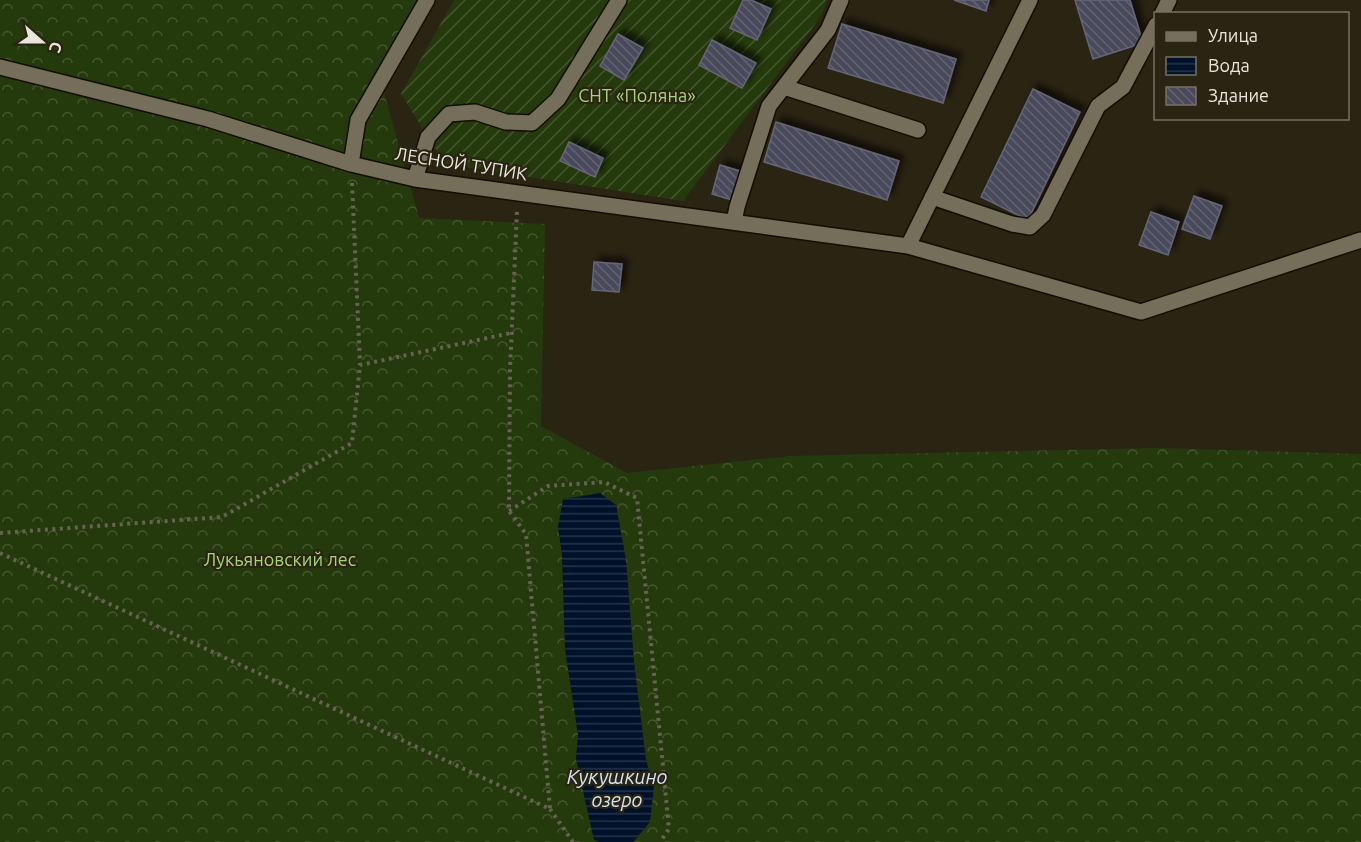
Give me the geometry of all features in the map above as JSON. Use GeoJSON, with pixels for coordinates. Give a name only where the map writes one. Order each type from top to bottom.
{"type":"FeatureCollection","features":[{"type":"Feature","properties":{"kind":"street"},"geometry":{"type":"LineString","coordinates":[[351,165],[358,120],[427,0]]}},
{"type":"Feature","properties":{"kind":"street"},"geometry":{"type":"LineString","coordinates":[[415,179],[428,137],[449,114],[475,112],[506,122],[532,123],[558,99],[619,0]]}},
{"type":"Feature","properties":{"kind":"street"},"geometry":{"type":"LineString","coordinates":[[734,222],[769,106],[828,30],[841,0]]}},
{"type":"Feature","properties":{"kind":"street"},"geometry":{"type":"LineString","coordinates":[[908,246],[1030,0]]}},
{"type":"Feature","properties":{"kind":"street"},"geometry":{"type":"LineString","coordinates":[[932,197],[1012,224],[1030,227],[1043,215],[1098,106],[1123,87],[1154,27]]}},
{"type":"Feature","properties":{"kind":"street","name":"ЛЕСНОЙ ТУПИК"},"geometry":{"type":"LineString","coordinates":[[0,67],[208,120],[351,165],[415,179],[927,249],[1141,312],[1361,240]]}},
{"type":"Feature","properties":{"kind":"street"},"geometry":{"type":"LineString","coordinates":[[784,87],[918,130]]}},
{"type":"Feature","properties":{"kind":"path"},"geometry":{"type":"LineString","coordinates":[[0,533],[222,517],[352,443],[360,365],[351,165]]}},
{"type":"Feature","properties":{"kind":"path"},"geometry":{"type":"LineString","coordinates":[[518,194],[512,333],[509,511],[526,534],[550,809],[573,842]]}},
{"type":"Feature","properties":{"kind":"path"},"geometry":{"type":"LineString","coordinates":[[360,365],[512,333]]}},
{"type":"Feature","properties":{"kind":"path"},"geometry":{"type":"LineString","coordinates":[[509,511],[548,486],[604,482],[637,498],[669,830],[660,842]]}},
{"type":"Feature","properties":{"kind":"path"},"geometry":{"type":"LineString","coordinates":[[0,553],[550,809]]}},
{"type":"Feature","properties":{"kind":"green space","name":"Лукьяновский лес"},"geometry":{"type":"Polygon","coordinates":[[[0,0],[419,0],[379,75],[419,218],[545,224],[541,426],[627,473],[791,456],[1159,448],[1361,454],[1361,842],[633,842],[637,839],[654,787],[646,760],[634,662],[626,560],[616,505],[558,527],[562,554],[565,649],[578,735],[576,759],[594,839],[600,842],[0,842],[0,0]]]}},
{"type":"Feature","properties":{"kind":"green space","name":"СНТ «Поляна»"},"geometry":{"type":"Polygon","coordinates":[[[454,0],[827,0],[822,15],[683,201],[445,164],[401,94],[454,0]]]}},
{"type":"Feature","properties":{"kind":"water","name":"Кукушкино озеро"},"geometry":{"type":"Polygon","coordinates":[[[600,493],[616,505],[626,560],[634,662],[646,760],[654,787],[650,822],[633,842],[594,840],[576,759],[578,735],[565,649],[562,554],[558,527],[563,499],[600,493]]]}},
{"type":"Feature","properties":{"kind":"building"},"geometry":{"type":"Polygon","coordinates":[[[743,0],[751,0],[771,9],[757,40],[730,28],[743,0]]]}},
{"type":"Feature","properties":{"kind":"building"},"geometry":{"type":"Polygon","coordinates":[[[954,0],[989,0],[986,11],[954,0]]]}},
{"type":"Feature","properties":{"kind":"building"},"geometry":{"type":"Polygon","coordinates":[[[1075,0],[1130,0],[1143,43],[1093,59],[1075,0]]]}},
{"type":"Feature","properties":{"kind":"building"},"geometry":{"type":"Polygon","coordinates":[[[842,24],[956,59],[943,103],[828,68],[842,24]]]}},
{"type":"Feature","properties":{"kind":"building"},"geometry":{"type":"Polygon","coordinates":[[[618,34],[643,48],[624,80],[600,66],[618,34]]]}},
{"type":"Feature","properties":{"kind":"building"},"geometry":{"type":"Polygon","coordinates":[[[712,40],[756,63],[742,88],[699,65],[712,40]]]}},
{"type":"Feature","properties":{"kind":"building"},"geometry":{"type":"Polygon","coordinates":[[[1033,89],[1080,112],[1028,220],[981,197],[1033,89]]]}},
{"type":"Feature","properties":{"kind":"building"},"geometry":{"type":"Polygon","coordinates":[[[776,122],[899,161],[887,200],[764,162],[776,122]]]}},
{"type":"Feature","properties":{"kind":"building"},"geometry":{"type":"Polygon","coordinates":[[[569,142],[603,158],[595,177],[560,161],[569,142]]]}},
{"type":"Feature","properties":{"kind":"building"},"geometry":{"type":"Polygon","coordinates":[[[720,165],[740,171],[732,200],[712,194],[720,165]]]}},
{"type":"Feature","properties":{"kind":"building"},"geometry":{"type":"Polygon","coordinates":[[[1194,196],[1222,206],[1210,239],[1182,229],[1194,196]]]}},
{"type":"Feature","properties":{"kind":"building"},"geometry":{"type":"Polygon","coordinates":[[[1151,212],[1179,222],[1168,255],[1139,245],[1151,212]]]}},
{"type":"Feature","properties":{"kind":"building"},"geometry":{"type":"Polygon","coordinates":[[[594,262],[622,264],[619,292],[592,290],[594,262]]]}}]}
